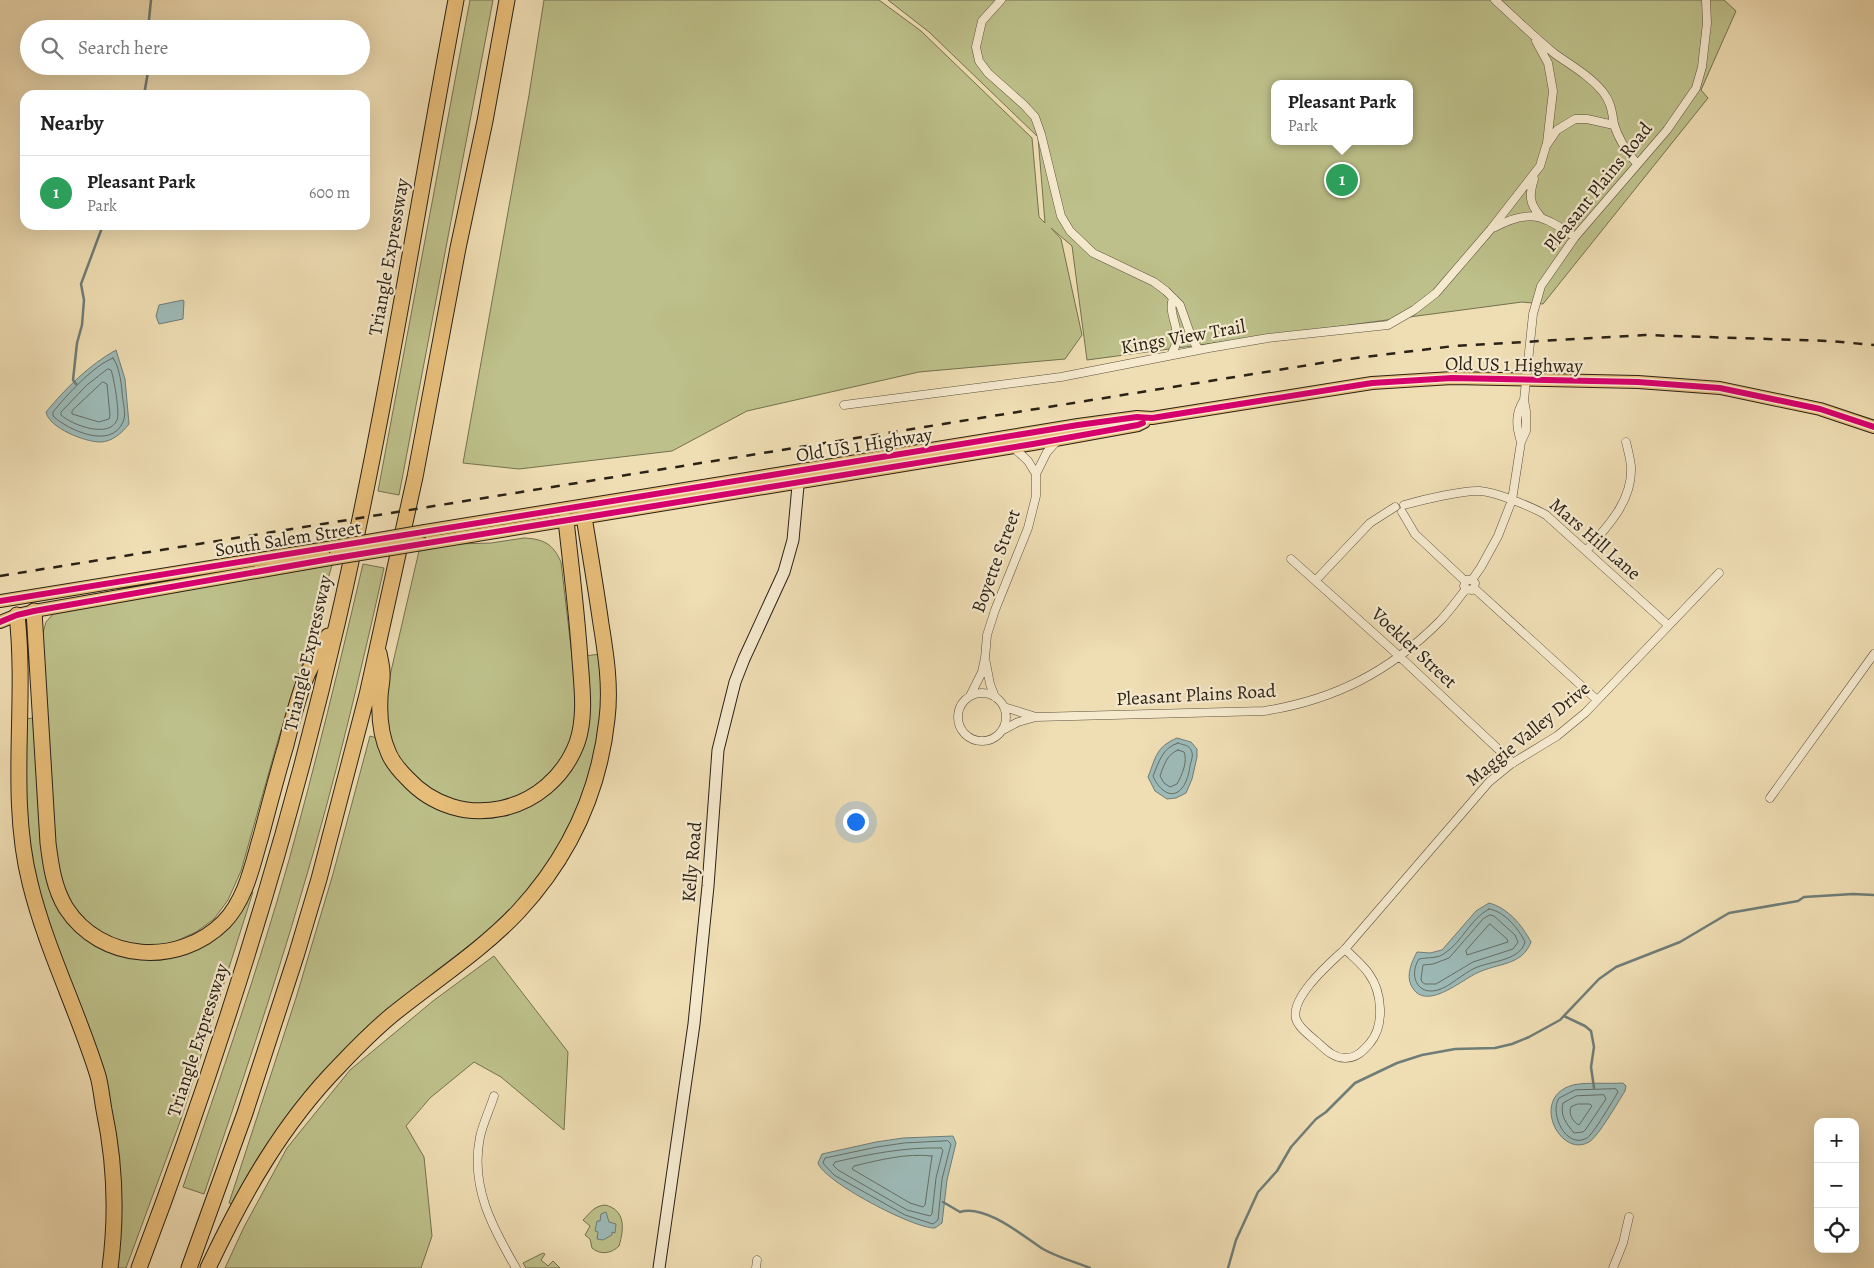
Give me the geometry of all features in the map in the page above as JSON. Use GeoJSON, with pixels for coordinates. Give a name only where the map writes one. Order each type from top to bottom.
{"type":"FeatureCollection","features":[{"type":"Feature","properties":{"kind":"highway","name":"Triangle Expressway"},"geometry":{"type":"LineString","coordinates":[[139,1268],[198,1108],[240,980],[303,759],[338,618],[375,442],[456,0]]}},
{"type":"Feature","properties":{"kind":"highway"},"geometry":{"type":"LineString","coordinates":[[189,1268],[245,1113],[299,946],[341,798],[367,695],[415,477],[507,0]]}},
{"type":"Feature","properties":{"kind":"highway"},"geometry":{"type":"LineString","coordinates":[[208,1268],[252,1181],[275,1144],[303,1106],[338,1067],[390,1016],[495,933],[517,912],[541,885],[560,859],[580,823],[593,790],[608,717],[605,647],[583,512]]}},
{"type":"Feature","properties":{"kind":"highway"},"geometry":{"type":"LineString","coordinates":[[377,643],[382,672],[380,697],[383,736],[389,755],[399,770],[415,787],[433,800],[473,812],[504,808],[518,804],[536,794],[555,779],[568,760],[577,742],[582,719],[583,697],[577,616],[566,514]]}},
{"type":"Feature","properties":{"kind":"highway"},"geometry":{"type":"LineString","coordinates":[[33,603],[48,844],[53,881],[67,908],[76,921],[88,932],[115,948],[148,954],[167,952],[202,938],[223,922],[235,908],[245,889],[252,868],[290,730],[308,673],[338,618]]}},
{"type":"Feature","properties":{"kind":"highway"},"geometry":{"type":"LineString","coordinates":[[17,615],[20,648],[21,834],[30,883],[98,1077],[109,1135],[114,1186],[115,1220],[110,1268]]}},
{"type":"Feature","properties":{"kind":"main road","name":"Old US 1 Highway"},"geometry":{"type":"LineString","coordinates":[[583,512],[799,476],[1078,425],[1137,417],[1152,418],[1372,383],[1452,378],[1526,379],[1638,382],[1720,388],[1820,409],[1874,427]]}},
{"type":"Feature","properties":{"kind":"main road","name":"Old US 1 Highway"},"geometry":{"type":"LineString","coordinates":[[799,476],[1058,440],[1138,425],[1152,418]]}},
{"type":"Feature","properties":{"kind":"main road","name":"South Salem Street"},"geometry":{"type":"LineString","coordinates":[[0,601],[16,598],[33,603],[583,512]]}},
{"type":"Feature","properties":{"kind":"main road"},"geometry":{"type":"LineString","coordinates":[[16,598],[17,615]]}},
{"type":"Feature","properties":{"kind":"main road","name":"South Salem Street"},"geometry":{"type":"LineString","coordinates":[[0,622],[17,615],[33,603]]}},
{"type":"Feature","properties":{"kind":"street"},"geometry":{"type":"LineString","coordinates":[[1001,0],[982,22],[976,46],[978,61],[988,73],[1035,117],[1061,216],[1067,226],[1093,253],[1154,282],[1180,304],[1192,339],[1200,350]]}},
{"type":"Feature","properties":{"kind":"street"},"geometry":{"type":"LineString","coordinates":[[1495,0],[1534,36],[1593,81],[1605,94],[1611,106],[1614,125],[1627,152],[1637,164]]}},
{"type":"Feature","properties":{"kind":"street","name":"Pleasant Plains Road"},"geometry":{"type":"LineString","coordinates":[[1003,730],[1018,722],[1036,717],[1264,711],[1296,706],[1335,693],[1365,679],[1415,644],[1440,621],[1481,567],[1498,536],[1512,500],[1521,442],[1517,429],[1517,410],[1524,400],[1533,314],[1540,286],[1575,237],[1667,130],[1696,88],[1702,67],[1707,24],[1706,0]]}},
{"type":"Feature","properties":{"kind":"street"},"geometry":{"type":"LineString","coordinates":[[1534,36],[1548,64],[1553,91],[1547,144]]}},
{"type":"Feature","properties":{"kind":"street","name":"Kings View Trail"},"geometry":{"type":"LineString","coordinates":[[844,405],[1061,376],[1268,338],[1388,325],[1414,310],[1436,293],[1491,229],[1536,172],[1540,166],[1547,144],[1557,130],[1575,120],[1587,118],[1614,125]]}},
{"type":"Feature","properties":{"kind":"street","name":"Kings View Trail"},"geometry":{"type":"LineString","coordinates":[[1536,172],[1530,190],[1532,207],[1540,216]]}},
{"type":"Feature","properties":{"kind":"street","name":"Kings View Trail"},"geometry":{"type":"LineString","coordinates":[[1491,229],[1506,221],[1530,215],[1540,216]]}},
{"type":"Feature","properties":{"kind":"street"},"geometry":{"type":"LineString","coordinates":[[1540,216],[1575,237]]}},
{"type":"Feature","properties":{"kind":"street"},"geometry":{"type":"LineString","coordinates":[[1171,355],[1178,341],[1176,325],[1170,306],[1173,298]]}},
{"type":"Feature","properties":{"kind":"street","name":"Boyette Street"},"geometry":{"type":"LineString","coordinates":[[1003,730],[998,736],[983,741],[968,736],[959,724],[958,716],[960,708],[970,696],[982,672],[987,635],[994,610],[1017,558],[1032,513],[1036,496],[1036,474],[1047,452],[1058,440]]}},
{"type":"Feature","properties":{"kind":"street"},"geometry":{"type":"LineString","coordinates":[[1586,551],[1611,522],[1624,500],[1631,466],[1626,442]]}},
{"type":"Feature","properties":{"kind":"street"},"geometry":{"type":"LineString","coordinates":[[1012,447],[1028,461],[1036,474]]}},
{"type":"Feature","properties":{"kind":"street","name":"Kelly Road"},"geometry":{"type":"LineString","coordinates":[[659,1268],[694,1024],[708,886],[718,750],[744,659],[784,572],[792,540],[799,476]]}},
{"type":"Feature","properties":{"kind":"street","name":"Mars Hill Lane"},"geometry":{"type":"LineString","coordinates":[[1316,580],[1370,523],[1400,508],[1464,492],[1481,491],[1532,507],[1546,514],[1668,625]]}},
{"type":"Feature","properties":{"kind":"street"},"geometry":{"type":"LineString","coordinates":[[1400,508],[1414,534],[1597,700]]}},
{"type":"Feature","properties":{"kind":"street","name":"Voekler Street"},"geometry":{"type":"LineString","coordinates":[[1291,559],[1513,763]]}},
{"type":"Feature","properties":{"kind":"street","name":"Maggie Valley Drive"},"geometry":{"type":"LineString","coordinates":[[1345,950],[1369,975],[1377,995],[1380,1024],[1373,1039],[1359,1054],[1344,1058],[1330,1054],[1298,1023],[1296,1012],[1299,998],[1331,962],[1345,950],[1489,782],[1513,763],[1557,736],[1585,713],[1719,573]]}},
{"type":"Feature","properties":{"kind":"street"},"geometry":{"type":"LineString","coordinates":[[1770,798],[1874,654]]}},
{"type":"Feature","properties":{"kind":"street","name":"Boyette Street"},"geometry":{"type":"LineString","coordinates":[[985,658],[990,684],[995,696],[1004,707]]}},
{"type":"Feature","properties":{"kind":"street"},"geometry":{"type":"LineString","coordinates":[[970,696],[985,693],[995,696]]}},
{"type":"Feature","properties":{"kind":"street"},"geometry":{"type":"LineString","coordinates":[[1003,730],[1006,722],[1004,707]]}},
{"type":"Feature","properties":{"kind":"street","name":"Pleasant Plains Road"},"geometry":{"type":"LineString","coordinates":[[1004,707],[1036,717]]}},
{"type":"Feature","properties":{"kind":"street"},"geometry":{"type":"LineString","coordinates":[[494,1096],[480,1137],[477,1166],[482,1201],[503,1246],[516,1268]]}},
{"type":"Feature","properties":{"kind":"street"},"geometry":{"type":"LineString","coordinates":[[1613,1268],[1623,1243],[1629,1217]]}},
{"type":"Feature","properties":{"kind":"green space"},"geometry":{"type":"Polygon","coordinates":[[[470,0],[493,0],[399,495],[378,491],[470,0]]]}},
{"type":"Feature","properties":{"kind":"green space"},"geometry":{"type":"Polygon","coordinates":[[[544,0],[879,0],[921,31],[1032,138],[1039,217],[1045,223],[1038,137],[929,32],[888,0],[1724,0],[1736,11],[1701,90],[1708,98],[1543,304],[1522,302],[1087,360],[1072,246],[1051,228],[1061,239],[1082,335],[1065,359],[919,372],[747,411],[672,451],[519,469],[463,463],[529,95],[544,0]]]}},
{"type":"Feature","properties":{"kind":"green space"},"geometry":{"type":"Polygon","coordinates":[[[524,538],[542,541],[547,544],[555,551],[561,562],[577,699],[572,739],[551,776],[515,801],[473,807],[437,796],[403,768],[388,736],[385,697],[419,551],[457,544],[491,543],[524,538]]]}},
{"type":"Feature","properties":{"kind":"green space"},"geometry":{"type":"Polygon","coordinates":[[[363,564],[384,568],[326,808],[292,927],[204,1194],[183,1187],[252,983],[289,860],[328,712],[363,564]]]}},
{"type":"Feature","properties":{"kind":"green space"},"geometry":{"type":"Polygon","coordinates":[[[332,565],[278,740],[241,871],[228,900],[214,919],[196,932],[174,942],[149,948],[127,946],[84,923],[68,903],[58,880],[42,636],[46,622],[54,613],[332,565]]]}},
{"type":"Feature","properties":{"kind":"green space"},"geometry":{"type":"Polygon","coordinates":[[[601,654],[603,677],[600,739],[584,800],[551,863],[505,917],[364,1034],[232,1204],[229,1203],[296,998],[333,874],[370,736],[377,738],[412,791],[497,816],[573,764],[584,656],[601,654]]]}},
{"type":"Feature","properties":{"kind":"green space"},"geometry":{"type":"Polygon","coordinates":[[[33,718],[43,848],[88,938],[171,957],[250,891],[253,892],[181,1119],[126,1268],[115,1268],[115,1143],[36,889],[25,827],[25,719],[33,718]]]}},
{"type":"Feature","properties":{"kind":"green space"},"geometry":{"type":"Polygon","coordinates":[[[494,956],[568,1052],[564,1130],[501,1077],[474,1062],[430,1098],[406,1126],[424,1157],[432,1236],[421,1268],[225,1268],[244,1227],[287,1148],[350,1070],[433,1001],[494,956]]]}},
{"type":"Feature","properties":{"kind":"green space"},"geometry":{"type":"Polygon","coordinates":[[[605,1205],[617,1211],[622,1221],[622,1233],[619,1246],[613,1251],[602,1253],[592,1248],[590,1239],[585,1235],[590,1226],[583,1220],[595,1208],[605,1205]]]}},
{"type":"Feature","properties":{"kind":"green space"},"geometry":{"type":"Polygon","coordinates":[[[543,1253],[545,1254],[541,1260],[548,1266],[553,1261],[560,1268],[526,1268],[523,1263],[543,1253]]]}},
{"type":"Feature","properties":{"kind":"water"},"geometry":{"type":"Polygon","coordinates":[[[183,300],[183,319],[159,324],[156,316],[159,305],[183,300]]]}},
{"type":"Feature","properties":{"kind":"water"},"geometry":{"type":"Polygon","coordinates":[[[116,350],[125,379],[129,424],[120,434],[104,442],[86,440],[60,429],[46,412],[78,378],[116,350]]]}},
{"type":"Feature","properties":{"kind":"water"},"geometry":{"type":"Polygon","coordinates":[[[1177,738],[1191,742],[1197,749],[1197,757],[1192,779],[1186,793],[1176,798],[1167,799],[1155,791],[1148,777],[1158,753],[1170,741],[1177,738]]]}},
{"type":"Feature","properties":{"kind":"water"},"geometry":{"type":"Polygon","coordinates":[[[1489,903],[1508,913],[1519,924],[1531,942],[1527,950],[1515,960],[1477,973],[1452,988],[1433,996],[1424,996],[1417,993],[1411,985],[1409,973],[1417,952],[1430,953],[1442,950],[1476,911],[1489,903]]]}},
{"type":"Feature","properties":{"kind":"water"},"geometry":{"type":"Polygon","coordinates":[[[1623,1083],[1626,1086],[1625,1091],[1593,1139],[1578,1145],[1568,1142],[1560,1135],[1551,1113],[1553,1101],[1560,1092],[1578,1084],[1623,1083]]]}},
{"type":"Feature","properties":{"kind":"water"},"geometry":{"type":"Polygon","coordinates":[[[953,1136],[956,1143],[947,1180],[942,1223],[935,1228],[909,1221],[870,1203],[835,1181],[818,1163],[822,1154],[876,1142],[903,1138],[953,1136]]]}},
{"type":"Feature","properties":{"kind":"water"},"geometry":{"type":"Polygon","coordinates":[[[606,1212],[609,1222],[616,1224],[615,1233],[612,1232],[612,1235],[603,1240],[597,1239],[598,1232],[595,1231],[597,1221],[600,1221],[601,1214],[606,1212]]]}},
{"type":"Feature","properties":{"kind":"waterway"},"geometry":{"type":"LineString","coordinates":[[149,20],[151,0]]}},
{"type":"Feature","properties":{"kind":"waterway"},"geometry":{"type":"LineString","coordinates":[[145,90],[147,75]]}},
{"type":"Feature","properties":{"kind":"waterway"},"geometry":{"type":"LineString","coordinates":[[76,384],[73,380],[84,300],[81,284],[101,230]]}},
{"type":"Feature","properties":{"kind":"waterway"},"geometry":{"type":"LineString","coordinates":[[1228,1268],[1236,1240],[1258,1192],[1277,1171],[1291,1147],[1316,1119],[1326,1112],[1355,1083],[1397,1063],[1422,1055],[1455,1049],[1495,1048],[1529,1037],[1560,1020],[1599,979],[1616,967],[1680,942],[1729,913],[1798,901],[1804,897],[1853,894],[1874,895]]}},
{"type":"Feature","properties":{"kind":"waterway"},"geometry":{"type":"LineString","coordinates":[[1564,1016],[1591,1031],[1594,1047],[1591,1067],[1594,1088]]}},
{"type":"Feature","properties":{"kind":"waterway"},"geometry":{"type":"LineString","coordinates":[[943,1202],[960,1212],[970,1211],[992,1217],[1015,1229],[1048,1252],[1090,1268]]}},
{"type":"Feature","properties":{"kind":"railway"},"geometry":{"type":"LineString","coordinates":[[0,576],[1340,360],[1454,346],[1645,335],[1830,341],[1874,345]]}},
{"type":"Feature","properties":{"kind":"cycle path"},"geometry":{"type":"LineString","coordinates":[[0,601],[1078,425],[1137,417],[1152,418],[1372,383],[1452,378],[1638,382],[1720,388],[1820,409],[1874,427]]}},
{"type":"Feature","properties":{"kind":"cycle path"},"geometry":{"type":"LineString","coordinates":[[0,622],[34,611],[330,559],[1033,444],[1143,423]]}},
{"type":"Feature","properties":{"kind":"place","name":"Pleasant Park"},"geometry":{"type":"Point","coordinates":[1342,180]}}]}
